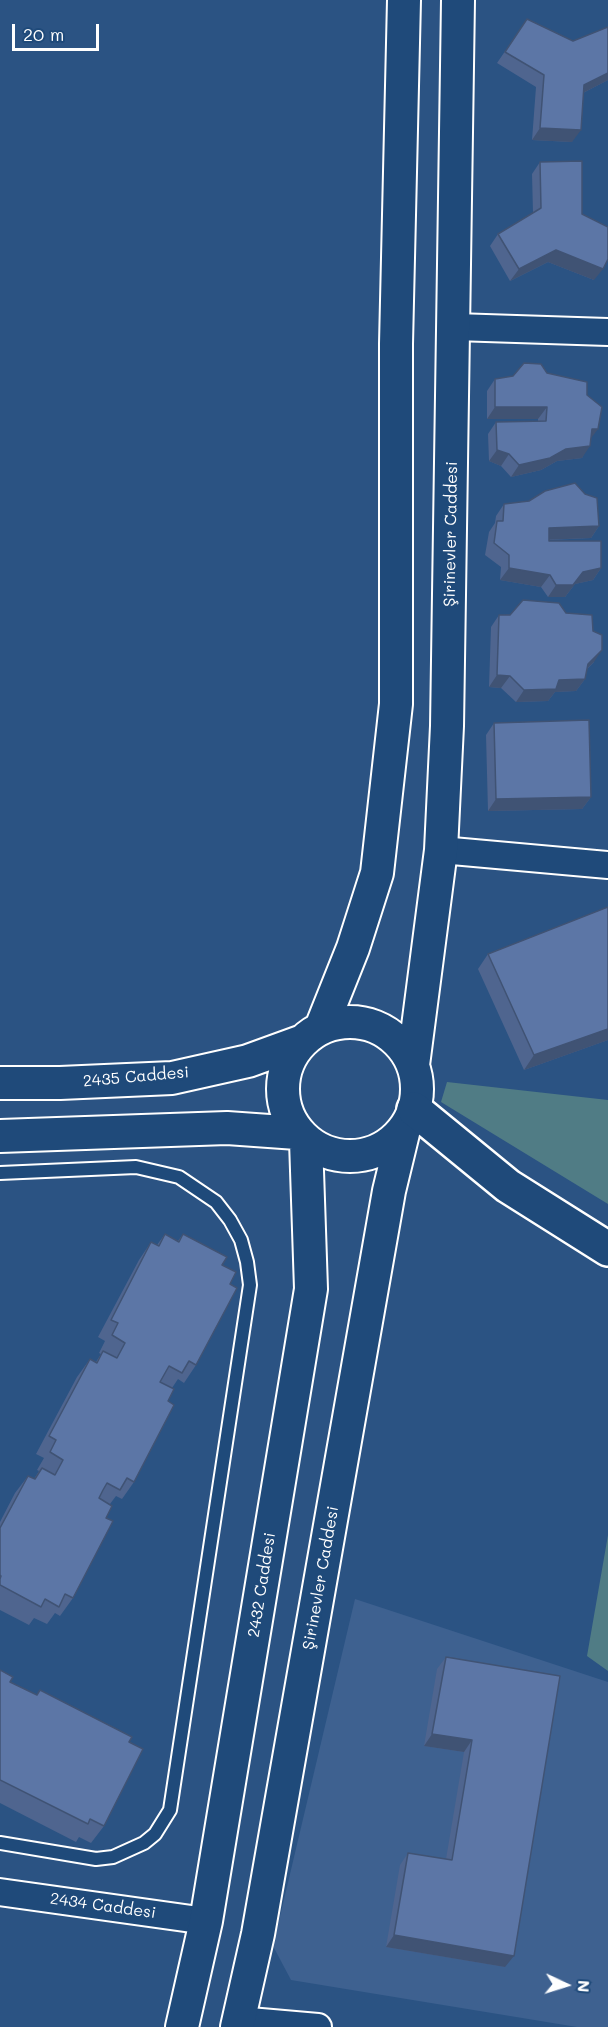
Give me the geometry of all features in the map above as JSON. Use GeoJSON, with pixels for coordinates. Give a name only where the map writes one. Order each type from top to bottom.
{"type":"FeatureCollection","features":[{"type":"Feature","properties":{"kind":"main road"},"geometry":{"type":"LineString","coordinates":[[409,1119],[508,1186],[608,1249]]}},
{"type":"Feature","properties":{"kind":"street"},"geometry":{"type":"LineString","coordinates":[[301,1137],[284,1103],[283,1080],[290,1059],[312,1035],[353,948],[377,873],[396,704],[396,344],[404,0]]}},
{"type":"Feature","properties":{"kind":"street","name":"Şirinevler Caddesi"},"geometry":{"type":"LineString","coordinates":[[238,2023],[258,1934],[389,1191],[417,1087],[413,1065],[441,850],[447,726],[455,327],[458,0]]}},
{"type":"Feature","properties":{"kind":"street"},"geometry":{"type":"LineString","coordinates":[[455,327],[608,332]]}},
{"type":"Feature","properties":{"kind":"street"},"geometry":{"type":"LineString","coordinates":[[441,850],[608,865]]}},
{"type":"Feature","properties":{"kind":"street"},"geometry":{"type":"LineString","coordinates":[[312,1035],[342,1022],[364,1023],[385,1031],[401,1046],[413,1065]]}},
{"type":"Feature","properties":{"kind":"street","name":"2435 Caddesi"},"geometry":{"type":"LineString","coordinates":[[0,1083],[60,1083],[172,1077],[248,1061],[312,1035]]}},
{"type":"Feature","properties":{"kind":"street"},"geometry":{"type":"LineString","coordinates":[[0,1136],[227,1128],[301,1137],[325,1152],[346,1157],[369,1154],[389,1144],[409,1119]]}},
{"type":"Feature","properties":{"kind":"street","name":"2432 Caddesi"},"geometry":{"type":"LineString","coordinates":[[182,2027],[206,1921],[311,1288],[301,1137]]}},
{"type":"Feature","properties":{"kind":"street","name":"2434 Caddesi"},"geometry":{"type":"LineString","coordinates":[[0,1892],[206,1921]]}},
{"type":"Feature","properties":{"kind":"street"},"geometry":{"type":"LineString","coordinates":[[238,2023],[318,2027]]}},
{"type":"Feature","properties":{"kind":"lane"},"geometry":{"type":"LineString","coordinates":[[0,1173],[136,1167],[179,1177],[216,1202],[230,1220],[241,1240],[250,1285],[170,1810],[154,1834],[144,1843],[113,1857],[96,1859],[0,1843]]}},
{"type":"Feature","properties":{"kind":"shaded area"},"geometry":{"type":"Polygon","coordinates":[[[355,1599],[608,1682],[608,2027],[577,2027],[291,1980],[273,1946],[355,1599]]]}},
{"type":"Feature","properties":{"kind":"green space"},"geometry":{"type":"Polygon","coordinates":[[[447,1082],[608,1100],[608,1204],[441,1102],[447,1082]]]}},
{"type":"Feature","properties":{"kind":"green space"},"geometry":{"type":"Polygon","coordinates":[[[608,1535],[608,1671],[587,1656],[608,1535]]]}},
{"type":"Feature","properties":{"kind":"building"},"geometry":{"type":"Polygon","coordinates":[[[527,19],[573,41],[608,27],[608,73],[584,85],[581,130],[540,128],[544,75],[505,52],[527,19]]]}},
{"type":"Feature","properties":{"kind":"building"},"geometry":{"type":"Polygon","coordinates":[[[582,161],[582,214],[608,227],[608,259],[603,269],[556,250],[519,269],[498,234],[541,208],[540,162],[582,161]]]}},
{"type":"Feature","properties":{"kind":"building"},"geometry":{"type":"Polygon","coordinates":[[[524,363],[541,364],[547,373],[587,382],[587,395],[602,407],[598,429],[592,429],[590,446],[566,449],[550,458],[519,465],[509,454],[497,450],[496,422],[546,421],[547,407],[495,407],[495,379],[513,376],[524,363]]]}},
{"type":"Feature","properties":{"kind":"building"},"geometry":{"type":"Polygon","coordinates":[[[575,483],[585,494],[597,498],[599,526],[549,528],[549,541],[601,541],[601,568],[583,572],[573,585],[556,585],[550,575],[509,568],[509,555],[494,543],[497,521],[503,521],[504,504],[529,501],[545,491],[575,483]]]}},
{"type":"Feature","properties":{"kind":"building"},"geometry":{"type":"Polygon","coordinates":[[[523,600],[559,603],[566,613],[592,615],[593,631],[602,635],[602,650],[588,664],[585,679],[559,680],[556,689],[524,690],[510,676],[497,675],[499,615],[510,615],[523,600]]]}},
{"type":"Feature","properties":{"kind":"building"},"geometry":{"type":"Polygon","coordinates":[[[589,720],[591,797],[496,799],[494,723],[589,720]]]}},
{"type":"Feature","properties":{"kind":"building"},"geometry":{"type":"Polygon","coordinates":[[[608,907],[608,1029],[534,1055],[488,954],[608,907]]]}},
{"type":"Feature","properties":{"kind":"building"},"geometry":{"type":"Polygon","coordinates":[[[165,1234],[179,1242],[183,1234],[227,1257],[222,1265],[236,1272],[230,1284],[237,1288],[196,1365],[189,1361],[182,1373],[169,1366],[160,1382],[174,1389],[168,1401],[174,1405],[134,1482],[127,1478],[120,1490],[107,1483],[103,1490],[99,1498],[112,1506],[106,1518],[113,1521],[73,1598],[65,1594],[59,1607],[45,1599],[41,1607],[0,1585],[0,1528],[28,1476],[35,1479],[42,1468],[55,1475],[63,1460],[50,1452],[56,1440],[49,1436],[90,1359],[97,1363],[103,1351],[117,1358],[125,1343],[112,1335],[118,1323],[111,1320],[151,1242],[159,1246],[165,1234]]]}},
{"type":"Feature","properties":{"kind":"building"},"geometry":{"type":"Polygon","coordinates":[[[446,1657],[560,1676],[514,1956],[394,1935],[408,1853],[452,1860],[472,1740],[432,1734],[446,1657]]]}},
{"type":"Feature","properties":{"kind":"building"},"geometry":{"type":"Polygon","coordinates":[[[0,1670],[13,1677],[10,1682],[37,1695],[40,1690],[132,1737],[129,1742],[143,1749],[104,1826],[90,1819],[88,1824],[0,1780],[0,1670]]]}}]}
